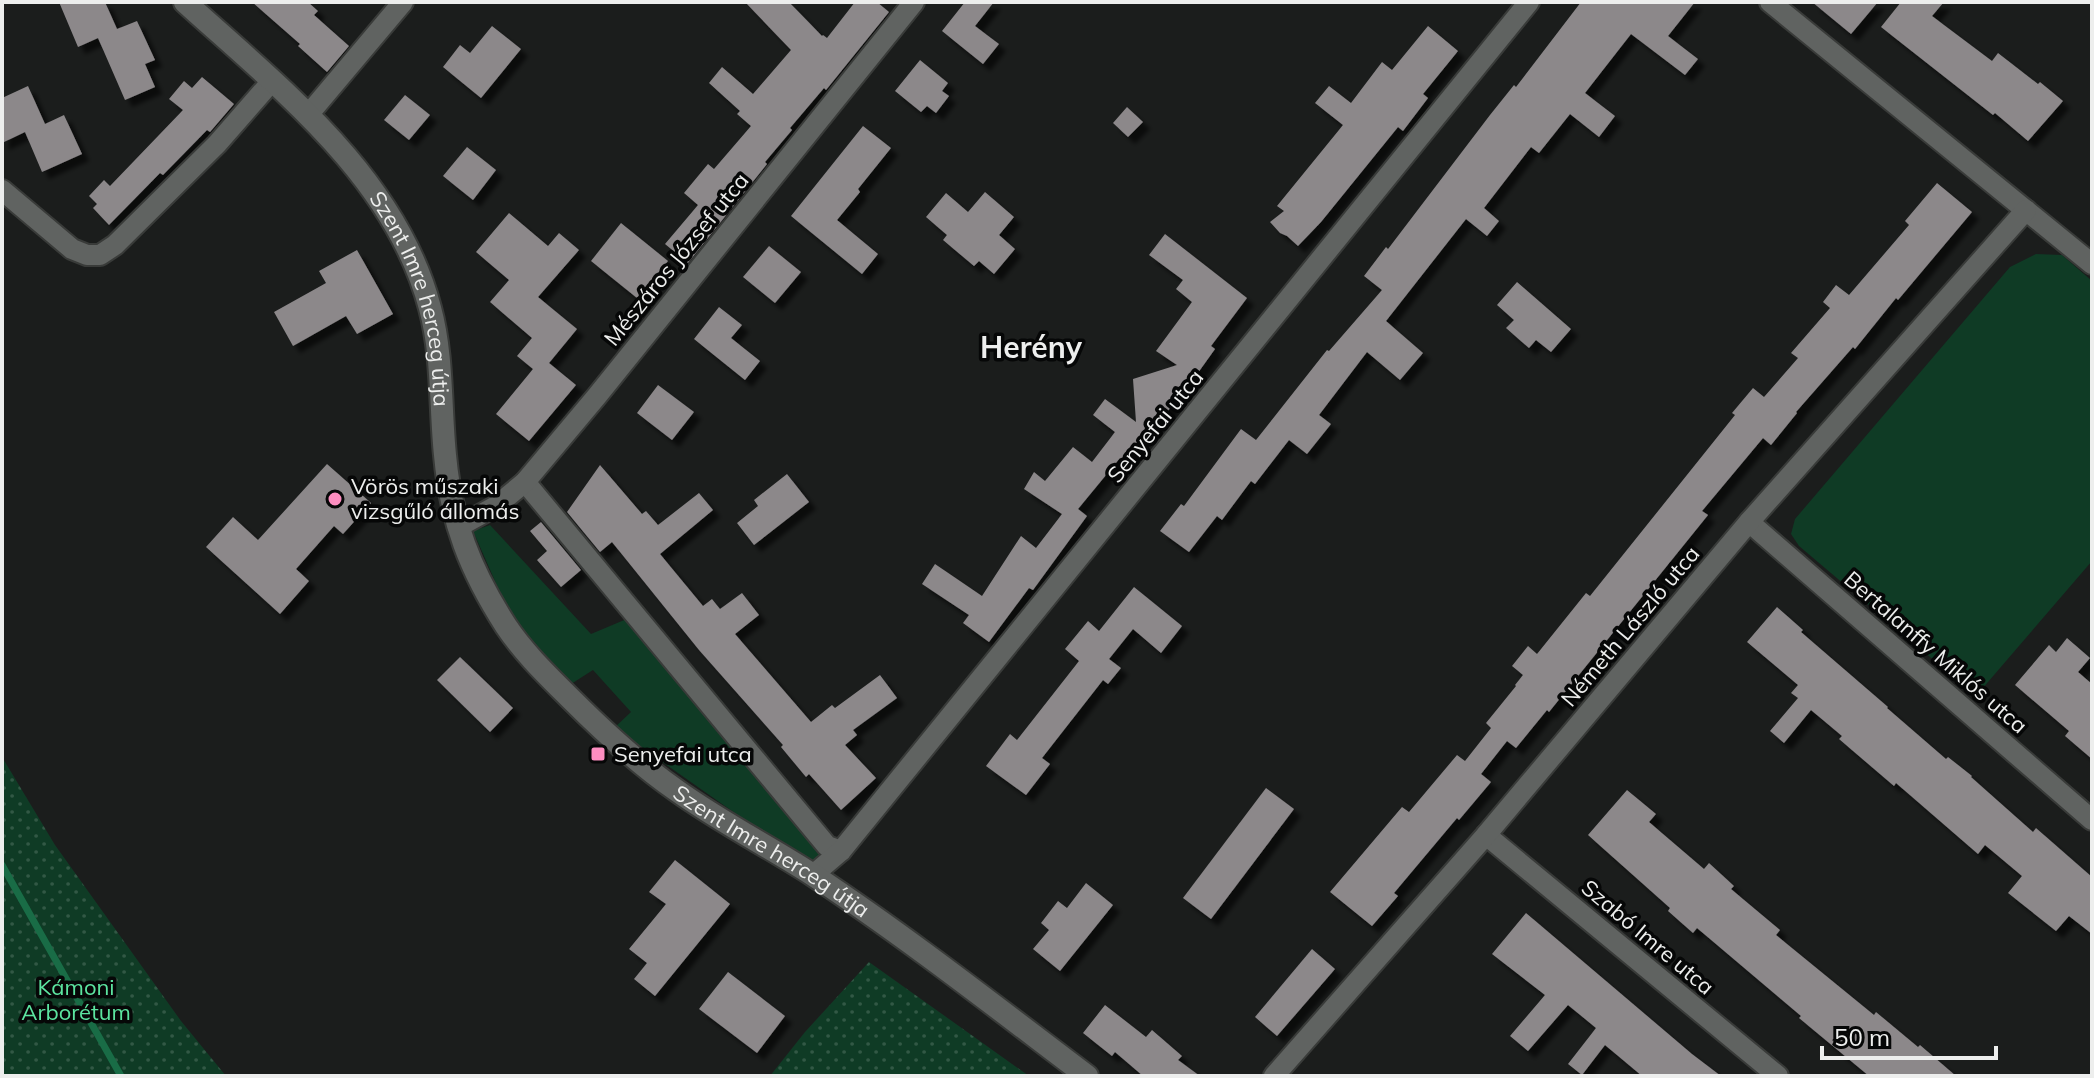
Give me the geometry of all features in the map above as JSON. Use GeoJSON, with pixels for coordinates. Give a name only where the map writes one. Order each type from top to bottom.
{"type":"FeatureCollection","features":[{"type":"Feature","properties":{"kind":"main road","name":"Szent Imre herceg útja"},"geometry":{"type":"LineString","coordinates":[[185,2],[308,115],[379,197],[403,236],[419,271],[431,312],[438,351],[450,495],[458,527],[476,575],[508,629],[537,665],[602,730],[677,791],[813,875],[1087,1076]]}},
{"type":"Feature","properties":{"kind":"street"},"geometry":{"type":"LineString","coordinates":[[308,115],[403,2]]}},
{"type":"Feature","properties":{"kind":"street","name":"Mészáros József utca"},"geometry":{"type":"LineString","coordinates":[[458,527],[496,506],[525,482],[914,2]]}},
{"type":"Feature","properties":{"kind":"street","name":"Senyefai utca"},"geometry":{"type":"LineString","coordinates":[[813,875],[841,851],[1529,2]]}},
{"type":"Feature","properties":{"kind":"street"},"geometry":{"type":"LineString","coordinates":[[1770,2],[2092,264]]}},
{"type":"Feature","properties":{"kind":"street"},"geometry":{"type":"LineString","coordinates":[[2,190],[72,249],[87,255],[100,255],[115,245],[217,144],[272,81]]}},
{"type":"Feature","properties":{"kind":"street","name":"Németh László utca"},"geometry":{"type":"LineString","coordinates":[[1274,1076],[1486,835],[1749,522],[2026,210]]}},
{"type":"Feature","properties":{"kind":"street","name":"Szent Imre herceg útja"},"geometry":{"type":"LineString","coordinates":[[525,482],[827,846],[841,851]]}},
{"type":"Feature","properties":{"kind":"street","name":"Bertalanffy Miklós utca"},"geometry":{"type":"LineString","coordinates":[[1749,522],[2092,820]]}},
{"type":"Feature","properties":{"kind":"street","name":"Szabó Imre utca"},"geometry":{"type":"LineString","coordinates":[[1486,835],[1778,1076]]}},
{"type":"Feature","properties":{"kind":"green space"},"geometry":{"type":"Polygon","coordinates":[[[2036,254],[2062,255],[2092,281],[2092,561],[1976,696],[1799,546],[1791,534],[1795,519],[2010,267],[2036,254]]]}},
{"type":"Feature","properties":{"kind":"green space"},"geometry":{"type":"Polygon","coordinates":[[[490,525],[591,634],[629,618],[827,846],[813,868],[614,728],[631,712],[593,670],[568,686],[509,613],[473,531],[490,525]]]}},
{"type":"Feature","properties":{"kind":"green space","name":"Kámoni Arborétum"},"geometry":{"type":"Polygon","coordinates":[[[2,757],[55,845],[181,1021],[226,1076],[2,1076],[2,757]]]}},
{"type":"Feature","properties":{"kind":"green space"},"geometry":{"type":"Polygon","coordinates":[[[869,962],[1029,1076],[770,1076],[805,1032],[869,962]]]}},
{"type":"Feature","properties":{"kind":"building"},"geometry":{"type":"Polygon","coordinates":[[[59,2],[105,2],[117,29],[137,21],[155,60],[145,64],[155,87],[125,100],[98,38],[78,47],[59,2]]]}},
{"type":"Feature","properties":{"kind":"building"},"geometry":{"type":"Polygon","coordinates":[[[252,2],[308,2],[318,11],[314,15],[349,46],[327,72],[252,2]]]}},
{"type":"Feature","properties":{"kind":"building"},"geometry":{"type":"Polygon","coordinates":[[[745,2],[789,2],[827,38],[855,2],[877,2],[889,12],[826,90],[824,88],[790,128],[792,130],[765,162],[767,164],[688,263],[665,244],[698,205],[684,193],[708,164],[714,169],[751,126],[737,114],[740,111],[709,83],[722,67],[753,94],[791,50],[745,2]]]}},
{"type":"Feature","properties":{"kind":"building"},"geometry":{"type":"Polygon","coordinates":[[[965,2],[994,2],[975,26],[999,44],[983,64],[942,31],[965,2]]]}},
{"type":"Feature","properties":{"kind":"building"},"geometry":{"type":"Polygon","coordinates":[[[1581,2],[1695,2],[1668,36],[1698,59],[1685,75],[1631,34],[1585,93],[1615,116],[1599,137],[1570,114],[1539,153],[1531,147],[1484,208],[1499,221],[1487,236],[1466,219],[1386,321],[1423,353],[1400,380],[1367,352],[1319,415],[1331,424],[1307,454],[1289,440],[1255,484],[1251,481],[1222,520],[1217,516],[1189,552],[1160,531],[1181,504],[1184,506],[1241,429],[1256,440],[1327,350],[1382,290],[1364,276],[1581,2]]]}},
{"type":"Feature","properties":{"kind":"building"},"geometry":{"type":"Polygon","coordinates":[[[1812,2],[1878,2],[1851,34],[1812,2]]]}},
{"type":"Feature","properties":{"kind":"building"},"geometry":{"type":"Polygon","coordinates":[[[1901,2],[1944,2],[1932,16],[1992,61],[1998,53],[2063,101],[2028,141],[1881,27],[1901,2]]]}},
{"type":"Feature","properties":{"kind":"building"},"geometry":{"type":"Polygon","coordinates":[[[492,26],[521,49],[481,98],[443,67],[460,45],[470,53],[492,26]]]}},
{"type":"Feature","properties":{"kind":"building"},"geometry":{"type":"Polygon","coordinates":[[[1428,26],[1458,51],[1423,94],[1428,98],[1403,131],[1398,127],[1298,246],[1270,222],[1284,211],[1277,206],[1343,125],[1315,103],[1329,86],[1351,103],[1382,62],[1392,70],[1428,26]]]}},
{"type":"Feature","properties":{"kind":"building"},"geometry":{"type":"Polygon","coordinates":[[[920,60],[948,83],[942,91],[949,96],[936,113],[927,106],[921,112],[895,91],[920,60]]]}},
{"type":"Feature","properties":{"kind":"building"},"geometry":{"type":"Polygon","coordinates":[[[202,77],[234,104],[210,132],[207,130],[163,175],[160,173],[109,225],[93,208],[97,204],[89,196],[104,180],[110,186],[183,110],[169,99],[184,81],[192,88],[202,77]]]}},
{"type":"Feature","properties":{"kind":"building"},"geometry":{"type":"Polygon","coordinates":[[[28,86],[45,124],[64,115],[82,154],[42,172],[25,132],[2,143],[2,98],[28,86]]]}},
{"type":"Feature","properties":{"kind":"building"},"geometry":{"type":"Polygon","coordinates":[[[405,95],[430,115],[409,140],[384,120],[405,95]]]}},
{"type":"Feature","properties":{"kind":"building"},"geometry":{"type":"Polygon","coordinates":[[[1127,107],[1143,122],[1128,137],[1113,123],[1127,107]]]}},
{"type":"Feature","properties":{"kind":"building"},"geometry":{"type":"Polygon","coordinates":[[[863,126],[891,148],[837,220],[878,254],[862,274],[791,216],[863,126]]]}},
{"type":"Feature","properties":{"kind":"building"},"geometry":{"type":"Polygon","coordinates":[[[467,147],[496,170],[473,200],[443,176],[467,147]]]}},
{"type":"Feature","properties":{"kind":"building"},"geometry":{"type":"Polygon","coordinates":[[[1937,183],[1972,212],[1855,349],[1853,347],[1796,412],[1771,445],[1763,438],[1702,511],[1708,515],[1549,712],[1547,710],[1516,748],[1507,741],[1481,774],[1491,782],[1394,893],[1398,896],[1372,926],[1330,892],[1402,807],[1409,812],[1457,755],[1465,761],[1491,728],[1486,723],[1523,675],[1512,666],[1528,646],[1537,654],[1586,593],[1590,596],[1735,415],[1732,413],[1753,388],[1764,397],[1798,358],[1791,353],[1830,308],[1823,302],[1836,285],[1849,295],[1909,225],[1905,221],[1937,183]]]}},
{"type":"Feature","properties":{"kind":"building"},"geometry":{"type":"Polygon","coordinates":[[[985,192],[1014,217],[999,235],[1015,249],[994,274],[979,261],[974,266],[943,240],[947,235],[926,217],[946,193],[968,212],[985,192]]]}},
{"type":"Feature","properties":{"kind":"building"},"geometry":{"type":"Polygon","coordinates":[[[509,213],[548,246],[559,233],[579,250],[538,297],[577,329],[549,363],[576,385],[529,441],[496,414],[533,369],[517,356],[532,338],[490,302],[509,280],[476,252],[509,213]]]}},
{"type":"Feature","properties":{"kind":"building"},"geometry":{"type":"Polygon","coordinates":[[[621,223],[668,261],[637,298],[591,261],[621,223]]]}},
{"type":"Feature","properties":{"kind":"building"},"geometry":{"type":"Polygon","coordinates":[[[1165,234],[1247,298],[1211,346],[1215,349],[1195,377],[1192,375],[1162,420],[1158,418],[1125,461],[1120,458],[1078,509],[1087,516],[1033,590],[1029,588],[989,642],[963,623],[969,615],[922,584],[935,564],[982,596],[1021,536],[1036,548],[1062,514],[1024,489],[1034,472],[1045,481],[1073,447],[1092,462],[1115,432],[1093,415],[1105,399],[1136,422],[1133,379],[1177,365],[1156,351],[1192,302],[1176,289],[1183,280],[1149,255],[1165,234]]]}},
{"type":"Feature","properties":{"kind":"building"},"geometry":{"type":"Polygon","coordinates":[[[769,246],[801,272],[775,303],[743,277],[769,246]]]}},
{"type":"Feature","properties":{"kind":"building"},"geometry":{"type":"Polygon","coordinates":[[[357,250],[393,314],[357,334],[346,316],[293,346],[274,312],[326,283],[319,271],[357,250]]]}},
{"type":"Feature","properties":{"kind":"building"},"geometry":{"type":"Polygon","coordinates":[[[1517,282],[1571,329],[1551,352],[1536,340],[1529,348],[1506,328],[1514,320],[1497,305],[1517,282]]]}},
{"type":"Feature","properties":{"kind":"building"},"geometry":{"type":"Polygon","coordinates":[[[719,307],[742,325],[731,338],[760,361],[745,380],[694,339],[719,307]]]}},
{"type":"Feature","properties":{"kind":"building"},"geometry":{"type":"Polygon","coordinates":[[[658,385],[694,412],[672,440],[637,413],[658,385]]]}},
{"type":"Feature","properties":{"kind":"building"},"geometry":{"type":"Polygon","coordinates":[[[327,464],[371,503],[343,534],[334,526],[296,569],[309,581],[280,614],[206,547],[233,517],[258,540],[327,464]]]}},
{"type":"Feature","properties":{"kind":"building"},"geometry":{"type":"Polygon","coordinates":[[[600,465],[642,514],[646,511],[658,525],[699,493],[713,510],[660,554],[703,606],[712,599],[720,609],[742,593],[759,615],[735,634],[811,722],[880,675],[897,698],[853,730],[857,735],[845,745],[876,778],[841,810],[809,774],[806,777],[781,747],[783,745],[699,650],[612,542],[600,552],[567,512],[600,465]]]}},
{"type":"Feature","properties":{"kind":"building"},"geometry":{"type":"Polygon","coordinates":[[[787,474],[809,502],[754,545],[737,523],[758,506],[754,500],[787,474]]]}},
{"type":"Feature","properties":{"kind":"building"},"geometry":{"type":"Polygon","coordinates":[[[541,522],[581,570],[561,587],[537,560],[547,551],[530,531],[541,522]]]}},
{"type":"Feature","properties":{"kind":"building"},"geometry":{"type":"Polygon","coordinates":[[[1134,587],[1182,626],[1161,653],[1133,629],[1109,659],[1121,668],[1108,684],[1103,680],[1042,758],[1050,764],[1026,795],[986,766],[1010,734],[1017,740],[1079,661],[1065,649],[1088,621],[1099,631],[1134,587]]]}},
{"type":"Feature","properties":{"kind":"building"},"geometry":{"type":"Polygon","coordinates":[[[1777,607],[1803,630],[1801,632],[1946,759],[1948,757],[1972,776],[2033,832],[2036,828],[2092,877],[2092,934],[2069,916],[2056,931],[2008,893],[2022,876],[1985,845],[1978,854],[1896,783],[1894,786],[1839,739],[1842,736],[1811,710],[1784,743],[1770,731],[1798,698],[1791,693],[1798,685],[1747,642],[1777,607]]]}},
{"type":"Feature","properties":{"kind":"building"},"geometry":{"type":"Polygon","coordinates":[[[2067,638],[2090,658],[2078,672],[2092,684],[2092,759],[2065,736],[2069,731],[2015,685],[2049,645],[2056,652],[2067,638]]]}},
{"type":"Feature","properties":{"kind":"building"},"geometry":{"type":"Polygon","coordinates":[[[460,657],[513,708],[490,732],[437,680],[460,657]]]}},
{"type":"Feature","properties":{"kind":"building"},"geometry":{"type":"Polygon","coordinates":[[[1266,788],[1294,809],[1211,919],[1183,898],[1266,788]]]}},
{"type":"Feature","properties":{"kind":"building"},"geometry":{"type":"Polygon","coordinates":[[[1627,790],[1656,814],[1649,822],[1704,869],[1709,863],[1734,886],[1731,889],[1780,930],[1776,935],[1874,1015],[1876,1012],[1956,1076],[1869,1076],[1697,928],[1693,933],[1668,911],[1670,908],[1588,835],[1627,790]]]}},
{"type":"Feature","properties":{"kind":"building"},"geometry":{"type":"Polygon","coordinates":[[[675,860],[730,904],[655,996],[634,979],[647,963],[629,949],[666,904],[649,892],[675,860]]]}},
{"type":"Feature","properties":{"kind":"building"},"geometry":{"type":"Polygon","coordinates":[[[1086,883],[1113,905],[1060,971],[1033,949],[1049,930],[1041,923],[1058,901],[1067,908],[1086,883]]]}},
{"type":"Feature","properties":{"kind":"building"},"geometry":{"type":"Polygon","coordinates":[[[1526,913],[1721,1076],[1642,1076],[1605,1045],[1582,1075],[1568,1064],[1596,1028],[1568,1005],[1528,1051],[1510,1036],[1545,995],[1492,954],[1526,913]]]}},
{"type":"Feature","properties":{"kind":"building"},"geometry":{"type":"Polygon","coordinates":[[[1312,949],[1335,969],[1277,1036],[1255,1017],[1312,949]]]}},
{"type":"Feature","properties":{"kind":"building"},"geometry":{"type":"Polygon","coordinates":[[[728,972],[785,1016],[757,1053],[699,1009],[728,972]]]}},
{"type":"Feature","properties":{"kind":"building"},"geometry":{"type":"Polygon","coordinates":[[[1105,1005],[1146,1037],[1152,1030],[1182,1056],[1178,1060],[1200,1076],[1143,1076],[1115,1052],[1112,1056],[1083,1033],[1105,1005]]]}},
{"type":"Feature","properties":{"kind":"waterway"},"geometry":{"type":"LineString","coordinates":[[2,865],[121,1076]]}},
{"type":"Feature","properties":{"kind":"place","name":"Vörös műszaki vizsgűló állomás"},"geometry":{"type":"Point","coordinates":[335,499]}},
{"type":"Feature","properties":{"kind":"place","name":"Senyefai utca"},"geometry":{"type":"Point","coordinates":[598,754]}},
{"type":"Feature","properties":{"kind":"district","name":"Herény"},"geometry":{"type":"Point","coordinates":[1031,347]}}]}
